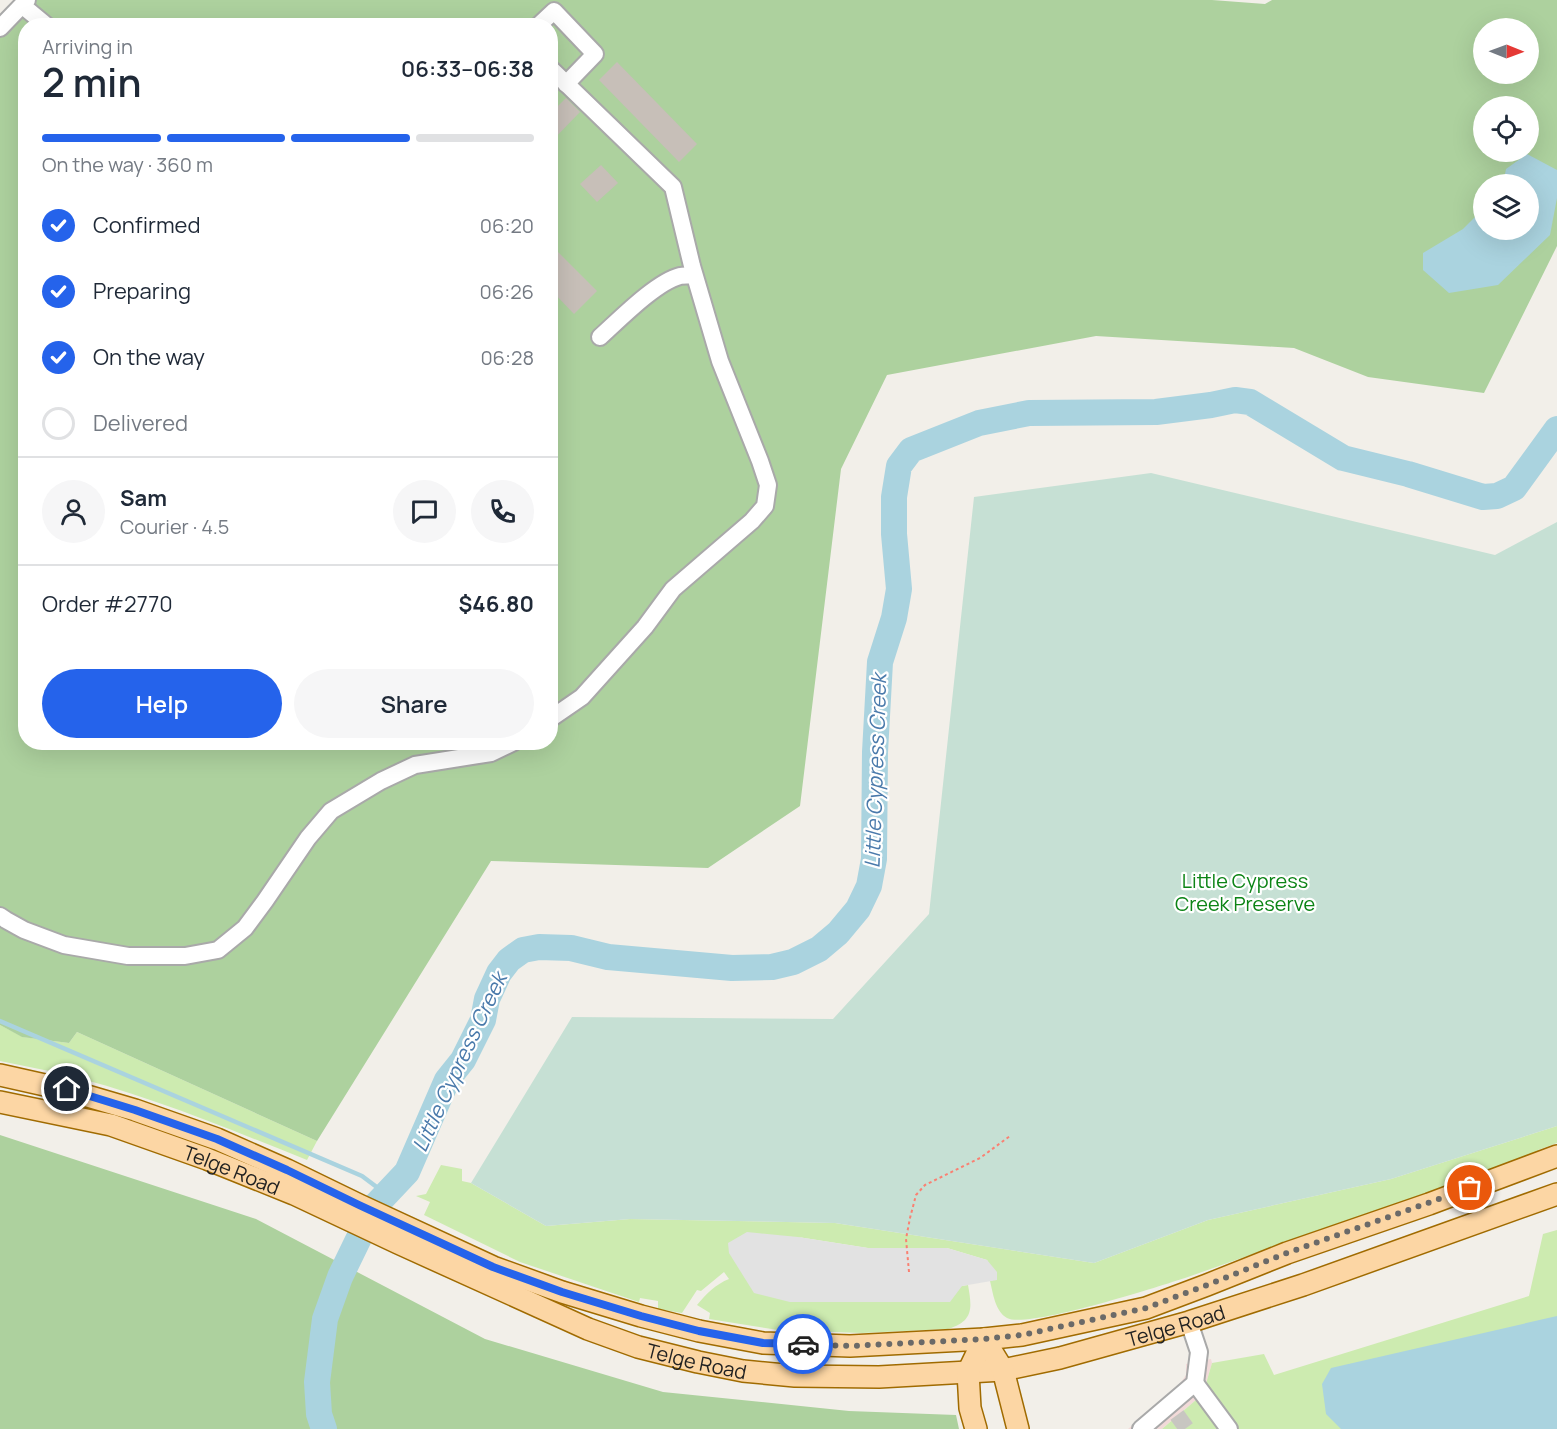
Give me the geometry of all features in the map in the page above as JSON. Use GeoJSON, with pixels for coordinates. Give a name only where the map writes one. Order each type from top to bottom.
{"type":"FeatureCollection","features":[{"type":"Feature","properties":{"kind":"main road","name":"Telge Road"},"geometry":{"type":"LineString","coordinates":[[0,1075],[67,1089],[217,1139],[287,1170],[355,1213]]}},
{"type":"Feature","properties":{"kind":"main road","name":"Telge Road"},"geometry":{"type":"LineString","coordinates":[[0,1102],[111,1125],[207,1159],[294,1194],[355,1213],[402,1234],[588,1329],[638,1347],[743,1371],[795,1376],[879,1377],[1003,1370],[1060,1358],[1189,1322],[1334,1274],[1557,1194]]}},
{"type":"Feature","properties":{"kind":"main road","name":"Telge Road"},"geometry":{"type":"LineString","coordinates":[[402,1234],[562,1292],[641,1316],[699,1331],[763,1343],[850,1346],[984,1339],[1022,1335],[1146,1308],[1287,1253],[1428,1204],[1555,1156]]}},
{"type":"Feature","properties":{"kind":"main road"},"geometry":{"type":"LineString","coordinates":[[984,1339],[1003,1370],[1018,1429]]}},
{"type":"Feature","properties":{"kind":"main road"},"geometry":{"type":"LineString","coordinates":[[976,1429],[970,1408],[968,1372],[984,1339]]}},
{"type":"Feature","properties":{"kind":"street"},"geometry":{"type":"LineString","coordinates":[[0,28],[25,3],[39,18]]}},
{"type":"Feature","properties":{"kind":"street"},"geometry":{"type":"LineString","coordinates":[[547,18],[554,11],[595,54],[566,84]]}},
{"type":"Feature","properties":{"kind":"street"},"geometry":{"type":"LineString","coordinates":[[558,76],[673,188],[694,275],[720,361],[768,485],[765,506],[752,521],[673,589],[645,627],[582,697],[558,714]]}},
{"type":"Feature","properties":{"kind":"street"},"geometry":{"type":"LineString","coordinates":[[600,337],[654,290],[680,276],[694,275]]}},
{"type":"Feature","properties":{"kind":"street"},"geometry":{"type":"LineString","coordinates":[[0,916],[24,930],[64,945],[128,956],[185,956],[218,950],[244,928],[308,838],[331,811],[381,781],[416,765],[497,750]]}},
{"type":"Feature","properties":{"kind":"street"},"geometry":{"type":"LineString","coordinates":[[1148,1427],[1173,1410],[1195,1383],[1199,1352],[1189,1322]]}},
{"type":"Feature","properties":{"kind":"street"},"geometry":{"type":"LineString","coordinates":[[1195,1383],[1222,1427]]}},
{"type":"Feature","properties":{"kind":"path"},"geometry":{"type":"LineString","coordinates":[[909,1272],[906,1239],[916,1196],[925,1185],[980,1158],[1010,1136]]}},
{"type":"Feature","properties":{"kind":"shaded area"},"geometry":{"type":"Polygon","coordinates":[[[747,1232],[868,1248],[947,1248],[987,1260],[997,1272],[997,1280],[962,1286],[950,1302],[790,1302],[754,1293],[729,1253],[728,1243],[747,1232]]]}},
{"type":"Feature","properties":{"kind":"shaded area"},"geometry":{"type":"Polygon","coordinates":[[[1211,1359],[1212,1363],[1203,1394],[1162,1429],[1128,1429],[1178,1387],[1186,1375],[1186,1364],[1211,1359]]]}},
{"type":"Feature","properties":{"kind":"green space"},"geometry":{"type":"Polygon","coordinates":[[[34,0],[1212,0],[1265,4],[1272,0],[1557,0],[1557,246],[1484,393],[1368,377],[1294,348],[1096,336],[887,375],[841,469],[800,806],[708,868],[491,861],[317,1141],[77,1032],[69,1043],[22,1037],[0,1025],[0,35],[34,0]]]}},
{"type":"Feature","properties":{"kind":"green space","name":"Little Cypress Creek Preserve"},"geometry":{"type":"Polygon","coordinates":[[[1151,473],[1495,555],[1557,522],[1557,1126],[1391,1179],[1208,1220],[1094,1263],[835,1223],[630,1219],[546,1226],[471,1183],[572,1017],[833,1019],[929,914],[974,497],[1151,473]]]}},
{"type":"Feature","properties":{"kind":"green space"},"geometry":{"type":"Polygon","coordinates":[[[0,1025],[23,1037],[69,1043],[77,1032],[317,1141],[307,1160],[182,1111],[119,1090],[54,1072],[0,1061],[0,1025]]]}},
{"type":"Feature","properties":{"kind":"green space"},"geometry":{"type":"Polygon","coordinates":[[[1557,1126],[1557,1143],[1538,1150],[1540,1153],[1185,1278],[1093,1306],[1039,1318],[1019,1320],[1003,1315],[995,1301],[990,1281],[997,1279],[987,1260],[947,1248],[868,1248],[798,1237],[962,1286],[968,1285],[970,1307],[967,1318],[948,1329],[862,1333],[778,1330],[709,1319],[710,1313],[697,1305],[712,1290],[729,1279],[724,1272],[701,1291],[697,1290],[682,1313],[658,1309],[658,1301],[640,1298],[639,1302],[520,1262],[424,1215],[430,1202],[416,1196],[426,1194],[441,1165],[462,1169],[462,1181],[471,1183],[546,1226],[630,1219],[835,1223],[1094,1263],[1208,1220],[1391,1179],[1557,1126]]]}},
{"type":"Feature","properties":{"kind":"green space"},"geometry":{"type":"Polygon","coordinates":[[[0,1135],[256,1219],[485,1339],[663,1392],[849,1411],[956,1415],[959,1429],[0,1429],[0,1135]]]}},
{"type":"Feature","properties":{"kind":"green space"},"geometry":{"type":"Polygon","coordinates":[[[1557,1230],[1557,1429],[1162,1429],[1203,1394],[1212,1363],[1264,1354],[1274,1375],[1529,1296],[1543,1234],[1557,1230]]]}},
{"type":"Feature","properties":{"kind":"water"},"geometry":{"type":"Polygon","coordinates":[[[1539,160],[1557,170],[1557,198],[1550,235],[1498,285],[1449,293],[1423,270],[1423,253],[1463,229],[1473,219],[1473,240],[1539,240],[1539,174],[1505,174],[1506,169],[1516,162],[1539,160]]]}},
{"type":"Feature","properties":{"kind":"water"},"geometry":{"type":"Polygon","coordinates":[[[1557,1316],[1557,1429],[1341,1429],[1326,1414],[1322,1384],[1331,1368],[1557,1316]]]}},
{"type":"Feature","properties":{"kind":"building"},"geometry":{"type":"Polygon","coordinates":[[[617,62],[697,144],[679,162],[599,80],[617,62]]]}},
{"type":"Feature","properties":{"kind":"building"},"geometry":{"type":"Polygon","coordinates":[[[566,98],[580,112],[558,135],[558,106],[566,98]]]}},
{"type":"Feature","properties":{"kind":"building"},"geometry":{"type":"Polygon","coordinates":[[[601,165],[618,183],[597,202],[580,184],[601,165]]]}},
{"type":"Feature","properties":{"kind":"building"},"geometry":{"type":"Polygon","coordinates":[[[558,252],[597,291],[574,314],[558,297],[558,252]]]}},
{"type":"Feature","properties":{"kind":"waterway","name":"Little Cypress Creek"},"geometry":{"type":"LineString","coordinates":[[324,1429],[319,1414],[317,1382],[325,1319],[340,1277],[374,1207],[407,1172],[447,1080],[463,1060],[483,1020],[487,999],[499,973],[509,960],[523,950],[539,947],[571,948],[608,957],[732,968],[772,967],[793,962],[819,949],[838,933],[858,909],[869,886],[874,859],[875,752],[880,662],[894,618],[899,589],[894,534],[894,497],[899,466],[911,450],[979,423],[1029,413],[1156,412],[1235,400],[1250,402],[1343,458],[1408,474],[1483,497],[1497,496],[1514,488],[1557,429]]}},
{"type":"Feature","properties":{"kind":"waterway"},"geometry":{"type":"LineString","coordinates":[[0,1021],[362,1176],[386,1194]]}},
{"type":"Feature","properties":{"kind":"tunnel"},"geometry":{"type":"LineString","coordinates":[[1177,1415],[1187,1429]]}},
{"type":"Feature","properties":{"kind":"way so far"},"geometry":{"type":"LineString","coordinates":[[803,1344],[850,1346],[984,1339],[1022,1335],[1146,1308],[1287,1253],[1470,1188]]}},
{"type":"Feature","properties":{"kind":"route"},"geometry":{"type":"LineString","coordinates":[[67,1089],[217,1139],[493,1267],[562,1292],[699,1331],[763,1343],[803,1344]]}}]}
